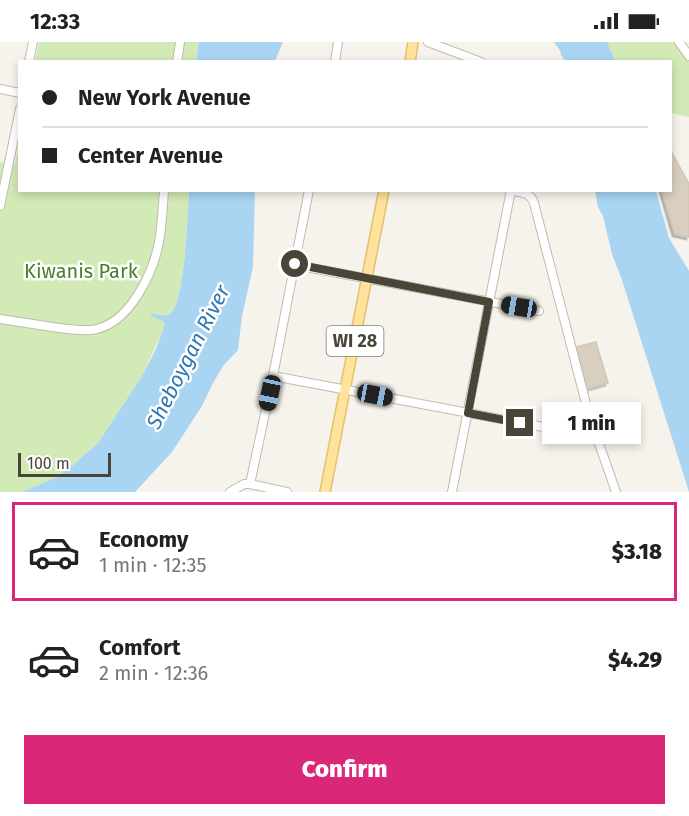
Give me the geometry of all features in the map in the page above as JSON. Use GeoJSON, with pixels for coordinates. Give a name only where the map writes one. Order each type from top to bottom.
{"type":"FeatureCollection","features":[{"type":"Feature","properties":{"kind":"main road"},"geometry":{"type":"LineString","coordinates":[[410,60],[413,42]]}},
{"type":"Feature","properties":{"kind":"main road","name":"WI 28"},"geometry":{"type":"LineString","coordinates":[[326,492],[384,192]]}},
{"type":"Feature","properties":{"kind":"street"},"geometry":{"type":"LineString","coordinates":[[29,60],[33,42]]}},
{"type":"Feature","properties":{"kind":"street"},"geometry":{"type":"LineString","coordinates":[[177,60],[180,42]]}},
{"type":"Feature","properties":{"kind":"street"},"geometry":{"type":"LineString","coordinates":[[335,60],[338,42]]}},
{"type":"Feature","properties":{"kind":"street"},"geometry":{"type":"LineString","coordinates":[[428,42],[476,60]]}},
{"type":"Feature","properties":{"kind":"street"},"geometry":{"type":"LineString","coordinates":[[679,42],[689,56]]}},
{"type":"Feature","properties":{"kind":"street"},"geometry":{"type":"LineString","coordinates":[[0,89],[18,93]]}},
{"type":"Feature","properties":{"kind":"street"},"geometry":{"type":"LineString","coordinates":[[0,206],[18,119]]}},
{"type":"Feature","properties":{"kind":"street"},"geometry":{"type":"LineString","coordinates":[[0,319],[81,330],[99,328],[117,319],[135,299],[154,260],[160,235],[164,192]]}},
{"type":"Feature","properties":{"kind":"street"},"geometry":{"type":"LineString","coordinates":[[250,484],[309,192]]}},
{"type":"Feature","properties":{"kind":"street"},"geometry":{"type":"LineString","coordinates":[[452,492],[510,192]]}},
{"type":"Feature","properties":{"kind":"street"},"geometry":{"type":"LineString","coordinates":[[516,192],[532,196],[596,438],[616,492]]}},
{"type":"Feature","properties":{"kind":"street"},"geometry":{"type":"LineString","coordinates":[[295,264],[539,311]]}},
{"type":"Feature","properties":{"kind":"street"},"geometry":{"type":"LineString","coordinates":[[273,376],[596,438]]}},
{"type":"Feature","properties":{"kind":"street"},"geometry":{"type":"LineString","coordinates":[[230,492],[244,484],[287,492]]}},
{"type":"Feature","properties":{"kind":"green space"},"geometry":{"type":"Polygon","coordinates":[[[39,42],[199,42],[196,60],[35,60],[39,42]]]}},
{"type":"Feature","properties":{"kind":"green space"},"geometry":{"type":"Polygon","coordinates":[[[607,42],[678,42],[689,58],[689,117],[672,113],[672,60],[615,60],[607,42]]]}},
{"type":"Feature","properties":{"kind":"green space","name":"Kiwanis Park"},"geometry":{"type":"Polygon","coordinates":[[[18,148],[18,192],[189,192],[188,217],[185,255],[175,306],[168,315],[152,313],[163,321],[164,328],[142,376],[98,443],[57,477],[22,492],[0,492],[0,162],[15,165],[18,148]]]}},
{"type":"Feature","properties":{"kind":"water"},"geometry":{"type":"Polygon","coordinates":[[[199,42],[283,42],[275,60],[196,60],[199,42]]]}},
{"type":"Feature","properties":{"kind":"water"},"geometry":{"type":"Polygon","coordinates":[[[554,42],[607,42],[615,60],[564,60],[554,42]]]}},
{"type":"Feature","properties":{"kind":"water","name":"Sheboygan River"},"geometry":{"type":"Polygon","coordinates":[[[189,192],[255,192],[253,267],[242,316],[238,350],[223,366],[202,406],[172,452],[135,492],[22,492],[57,477],[98,443],[142,376],[156,349],[165,324],[151,316],[151,313],[168,315],[175,307],[185,256],[189,192]]]}},
{"type":"Feature","properties":{"kind":"water"},"geometry":{"type":"Polygon","coordinates":[[[595,192],[656,192],[669,238],[689,271],[689,492],[612,254],[603,216],[598,207],[595,192]]]}},
{"type":"Feature","properties":{"kind":"building"},"geometry":{"type":"Polygon","coordinates":[[[672,153],[689,184],[689,237],[675,234],[663,192],[672,192],[672,153]]]}},
{"type":"Feature","properties":{"kind":"building"},"geometry":{"type":"Polygon","coordinates":[[[596,342],[608,383],[587,389],[576,347],[596,342]]]}},
{"type":"Feature","properties":{"kind":"route"},"geometry":{"type":"LineString","coordinates":[[295,264],[489,302],[468,413],[520,423]]}}]}
